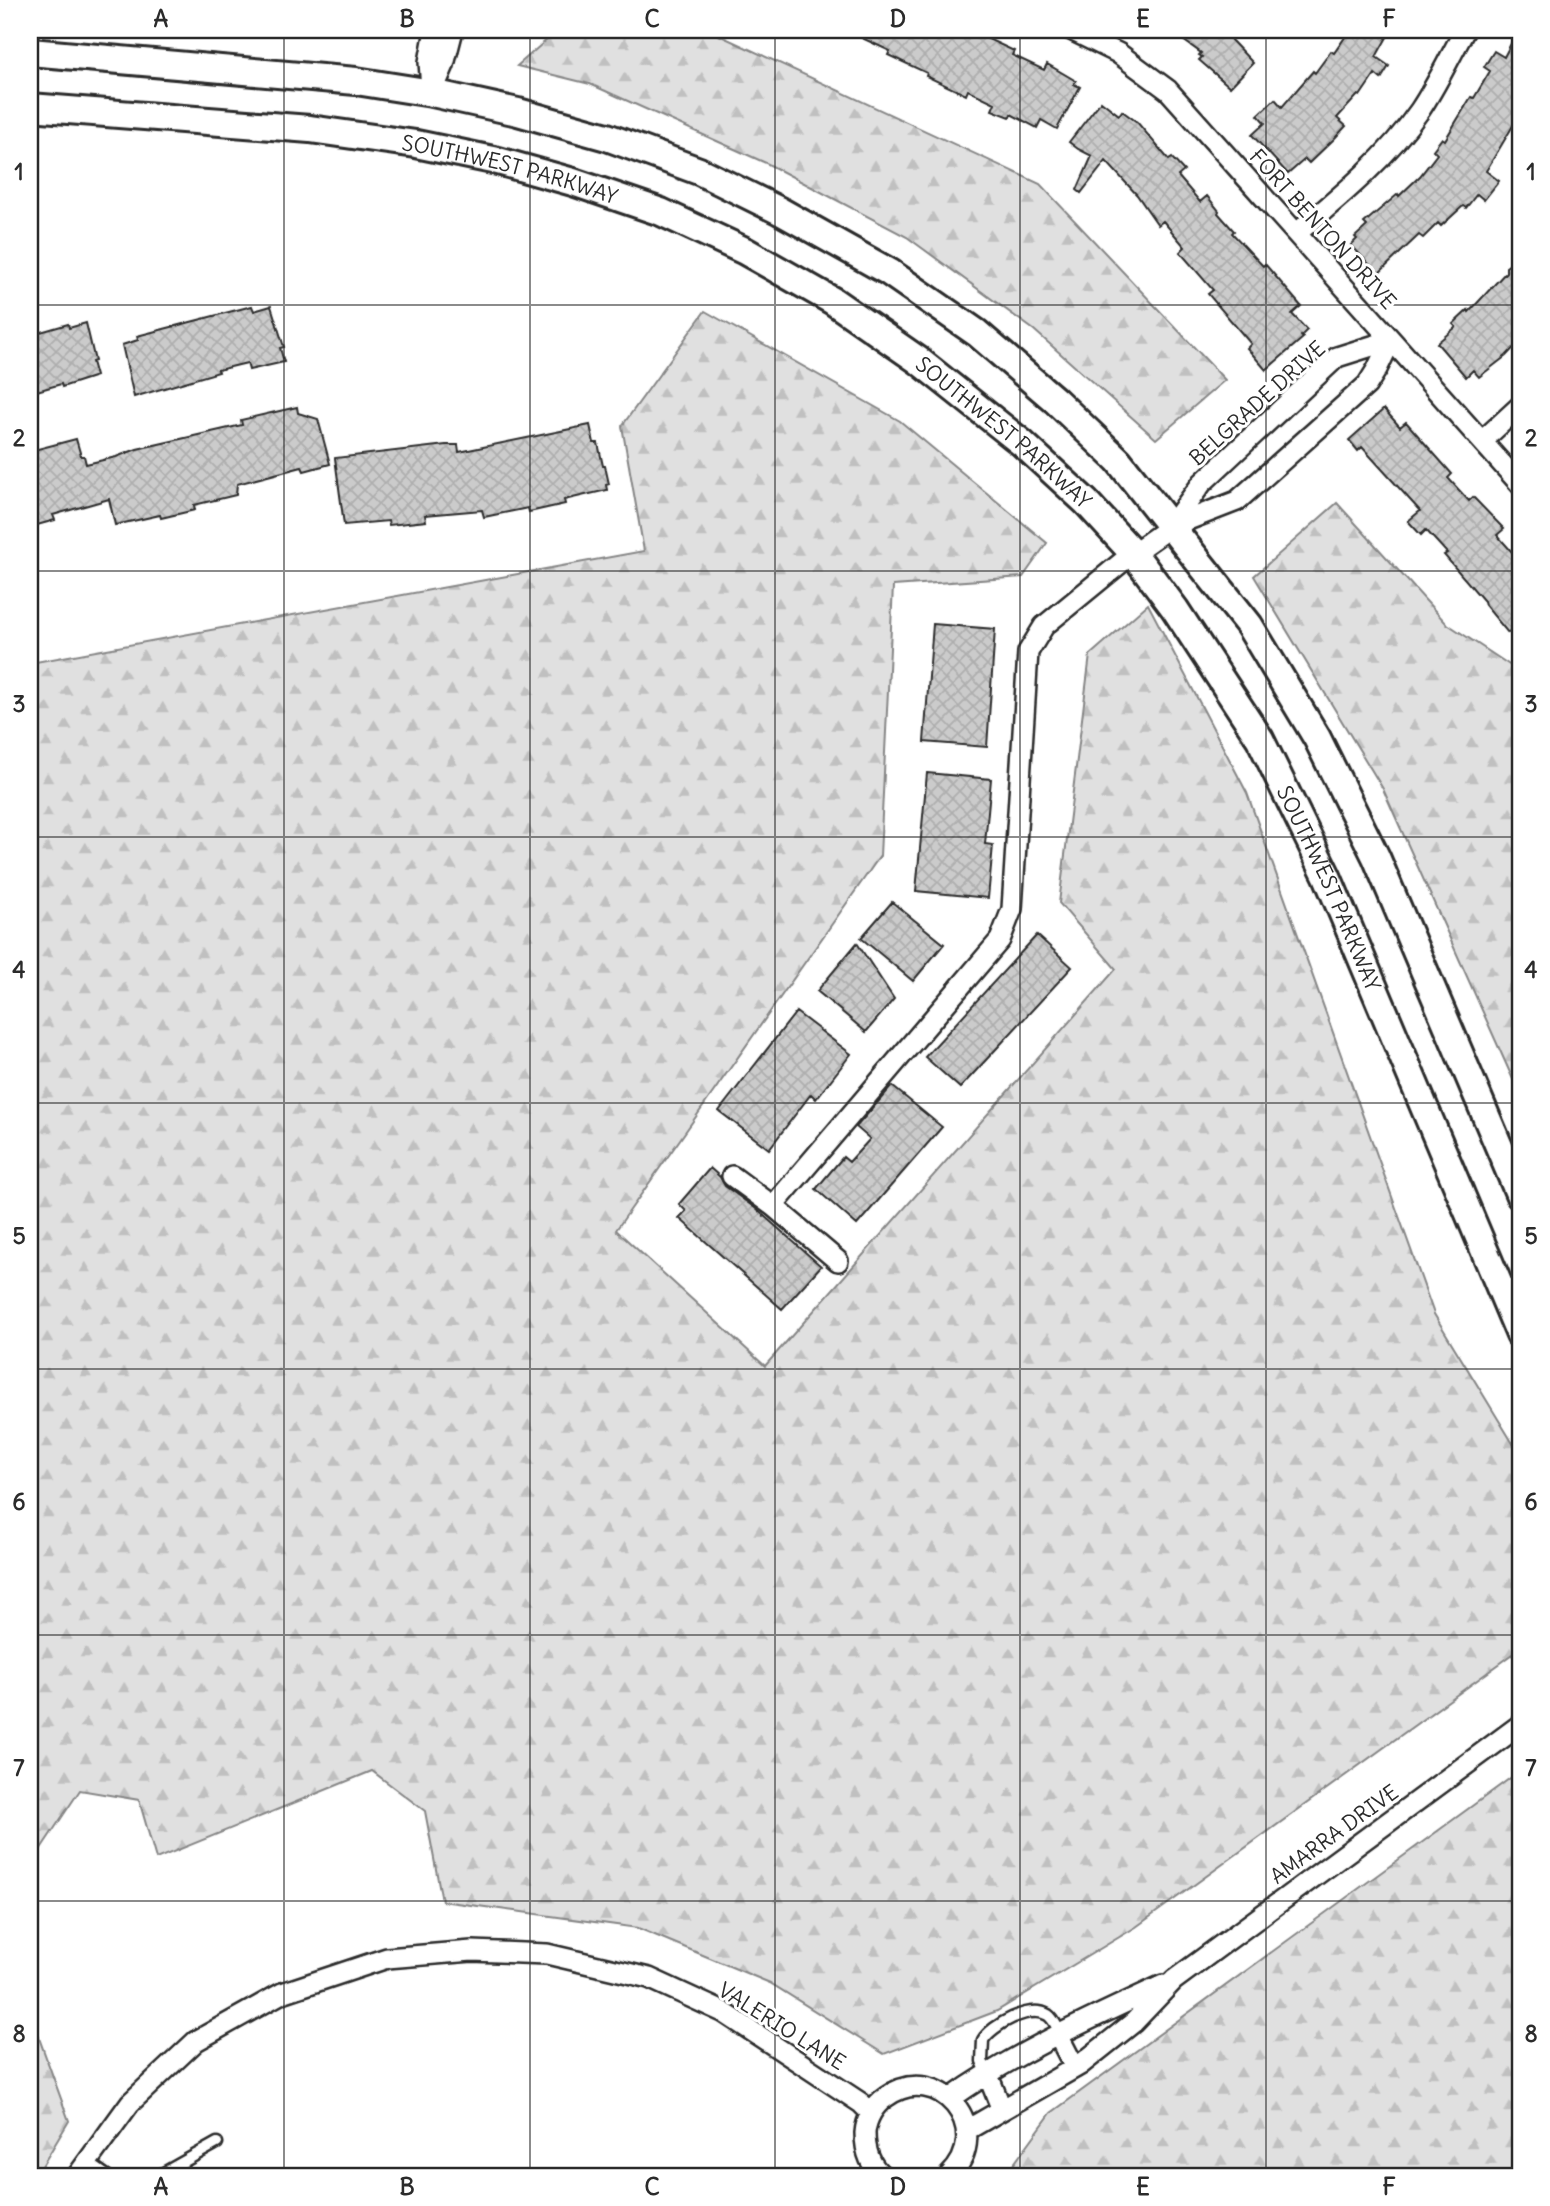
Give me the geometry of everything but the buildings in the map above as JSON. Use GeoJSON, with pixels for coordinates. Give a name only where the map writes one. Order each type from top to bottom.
{"type":"FeatureCollection","features":[{"type":"Feature","properties":{"kind":"main road"},"geometry":{"type":"LineString","coordinates":[[30,52],[356,81],[432,93],[607,137],[699,171],[780,211],[889,272],[977,334],[1055,400],[1118,460],[1249,625],[1317,738],[1376,857],[1520,1196]]}},
{"type":"Feature","properties":{"kind":"main road","name":"SOUTHWEST PARKWAY"},"geometry":{"type":"LineString","coordinates":[[30,107],[310,129],[416,144],[510,164],[573,182],[661,212],[745,251],[833,301],[918,360],[1022,443],[1086,502],[1133,553],[1175,609],[1260,739],[1327,876],[1520,1335]]}},
{"type":"Feature","properties":{"kind":"street"},"geometry":{"type":"LineString","coordinates":[[432,93],[429,62],[435,30]]}},
{"type":"Feature","properties":{"kind":"street"},"geometry":{"type":"LineString","coordinates":[[432,93],[444,65],[453,30]]}},
{"type":"Feature","properties":{"kind":"street","name":"FORT BENTON DRIVE"},"geometry":{"type":"LineString","coordinates":[[1071,30],[1118,53],[1168,90],[1520,484]]}},
{"type":"Feature","properties":{"kind":"street"},"geometry":{"type":"LineString","coordinates":[[1297,233],[1360,179],[1404,131],[1421,109],[1465,30]]}},
{"type":"Feature","properties":{"kind":"street","name":"BELGRADE DRIVE"},"geometry":{"type":"LineString","coordinates":[[1170,527],[1202,483],[1336,357],[1391,340]]}},
{"type":"Feature","properties":{"kind":"street","name":"BELGRADE DRIVE"},"geometry":{"type":"LineString","coordinates":[[773,1206],[1000,940],[1012,909],[1028,652],[1044,626],[1133,553],[1170,527],[1237,502],[1367,385],[1391,340]]}},
{"type":"Feature","properties":{"kind":"street"},"geometry":{"type":"LineString","coordinates":[[1482,440],[1520,406]]}},
{"type":"Feature","properties":{"kind":"street"},"geometry":{"type":"LineString","coordinates":[[732,1176],[773,1206],[838,1261]]}},
{"type":"Feature","properties":{"kind":"street","name":"AMARRA DRIVE"},"geometry":{"type":"LineString","coordinates":[[967,2130],[1075,2068],[1134,2022],[1174,1980],[1520,1725]]}},
{"type":"Feature","properties":{"kind":"street","name":"VALERIO LANE"},"geometry":{"type":"LineString","coordinates":[[82,2169],[130,2103],[196,2041],[282,1993],[387,1958],[472,1951],[547,1954],[649,1978],[723,2012],[861,2103],[871,2113]]}},
{"type":"Feature","properties":{"kind":"street","name":"AMARRA DRIVE"},"geometry":{"type":"LineString","coordinates":[[950,2099],[1060,2034],[1174,1980]]}},
{"type":"Feature","properties":{"kind":"street"},"geometry":{"type":"LineString","coordinates":[[1060,2034],[1075,2068]]}},
{"type":"Feature","properties":{"kind":"street"},"geometry":{"type":"LineString","coordinates":[[988,2075],[1002,2110]]}},
{"type":"Feature","properties":{"kind":"street"},"geometry":{"type":"LineString","coordinates":[[883,2176],[869,2159],[865,2143],[866,2128],[871,2113],[880,2101],[907,2087],[937,2091],[958,2108],[967,2130],[967,2147],[961,2162],[949,2176]]}},
{"type":"Feature","properties":{"kind":"lane"},"geometry":{"type":"LineString","coordinates":[[988,2075],[982,2061],[983,2040],[994,2029],[1021,2013],[1035,2011],[1048,2015],[1060,2034]]}},
{"type":"Feature","properties":{"kind":"lane"},"geometry":{"type":"LineString","coordinates":[[158,2176],[216,2143]]}},
{"type":"Feature","properties":{"kind":"lane"},"geometry":{"type":"LineString","coordinates":[[82,2169],[107,2176]]}},
{"type":"Feature","properties":{"kind":"green space"},"geometry":{"type":"Polygon","coordinates":[[[558,30],[708,30],[1040,184],[1225,380],[1156,439],[1034,330],[907,237],[768,164],[590,84],[517,66],[558,30]]]}},
{"type":"Feature","properties":{"kind":"green space"},"geometry":{"type":"Polygon","coordinates":[[[705,311],[900,421],[1047,543],[1023,577],[893,586],[880,856],[616,1230],[765,1366],[1116,969],[1059,903],[1090,655],[1148,604],[1247,793],[1434,1314],[1520,1455],[1520,1649],[1136,1927],[997,2011],[884,2054],[770,1983],[638,1928],[442,1901],[425,1811],[372,1771],[156,1859],[139,1800],[80,1790],[30,1865],[30,663],[644,551],[622,426],[705,311]]]}},
{"type":"Feature","properties":{"kind":"green space"},"geometry":{"type":"Polygon","coordinates":[[[1337,503],[1446,623],[1520,672],[1520,1095],[1383,789],[1254,576],[1337,503]]]}},
{"type":"Feature","properties":{"kind":"green space"},"geometry":{"type":"Polygon","coordinates":[[[1520,1771],[1520,2176],[1005,2176],[1051,2113],[1520,1771]]]}},
{"type":"Feature","properties":{"kind":"green space"},"geometry":{"type":"Polygon","coordinates":[[[30,2013],[69,2121],[36,2176],[30,2176],[30,2013]]]}}]}
